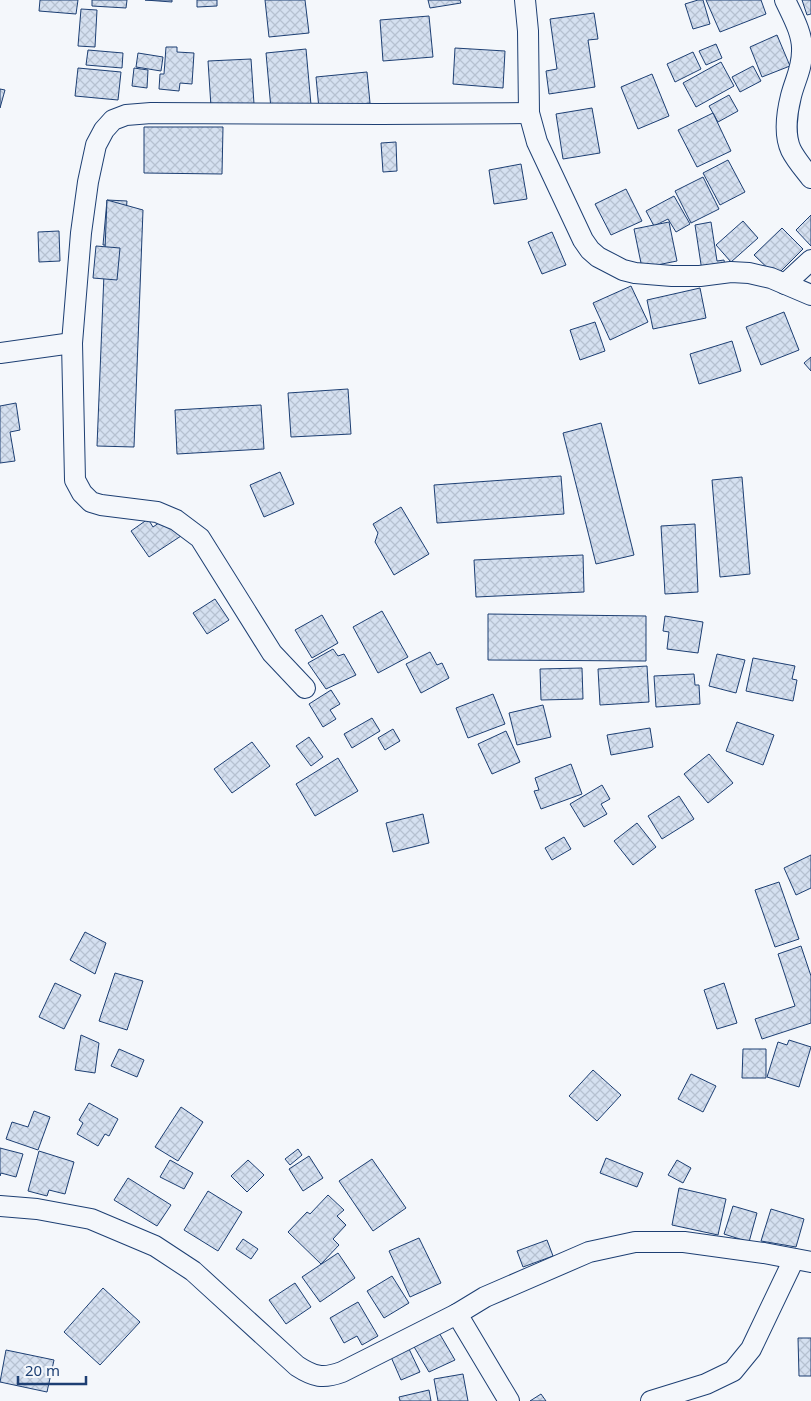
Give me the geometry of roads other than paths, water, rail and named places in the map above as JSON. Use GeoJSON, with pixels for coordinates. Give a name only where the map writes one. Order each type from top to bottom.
{"type":"FeatureCollection","features":[{"type":"Feature","properties":{"kind":"street"},"geometry":{"type":"LineString","coordinates":[[525,0],[528,31],[530,112],[537,142],[583,240],[590,250],[598,257],[635,274],[700,276],[731,272],[749,273],[771,278],[811,295]]}},
{"type":"Feature","properties":{"kind":"street"},"geometry":{"type":"LineString","coordinates":[[785,0],[800,38],[802,49],[798,75],[791,95],[787,124],[790,148],[800,165],[811,178]]}},
{"type":"Feature","properties":{"kind":"street"},"geometry":{"type":"LineString","coordinates":[[305,688],[272,653],[200,538],[176,520],[157,512],[91,502],[82,493],[75,480],[72,343],[80,233],[96,145],[104,130],[113,120],[126,115],[165,113],[381,114],[530,112]]}},
{"type":"Feature","properties":{"kind":"street"},"geometry":{"type":"LineString","coordinates":[[786,284],[811,260]]}},
{"type":"Feature","properties":{"kind":"street"},"geometry":{"type":"LineString","coordinates":[[0,353],[72,343]]}},
{"type":"Feature","properties":{"kind":"street"},"geometry":{"type":"LineString","coordinates":[[0,1206],[37,1209],[91,1219],[155,1246],[193,1271],[297,1366],[307,1372],[320,1376],[330,1376],[342,1372],[456,1314],[485,1297],[589,1252],[635,1242],[684,1242],[803,1261],[751,1349],[733,1371],[706,1384],[651,1401]]}},
{"type":"Feature","properties":{"kind":"street"},"geometry":{"type":"LineString","coordinates":[[456,1314],[509,1401]]}}]}
